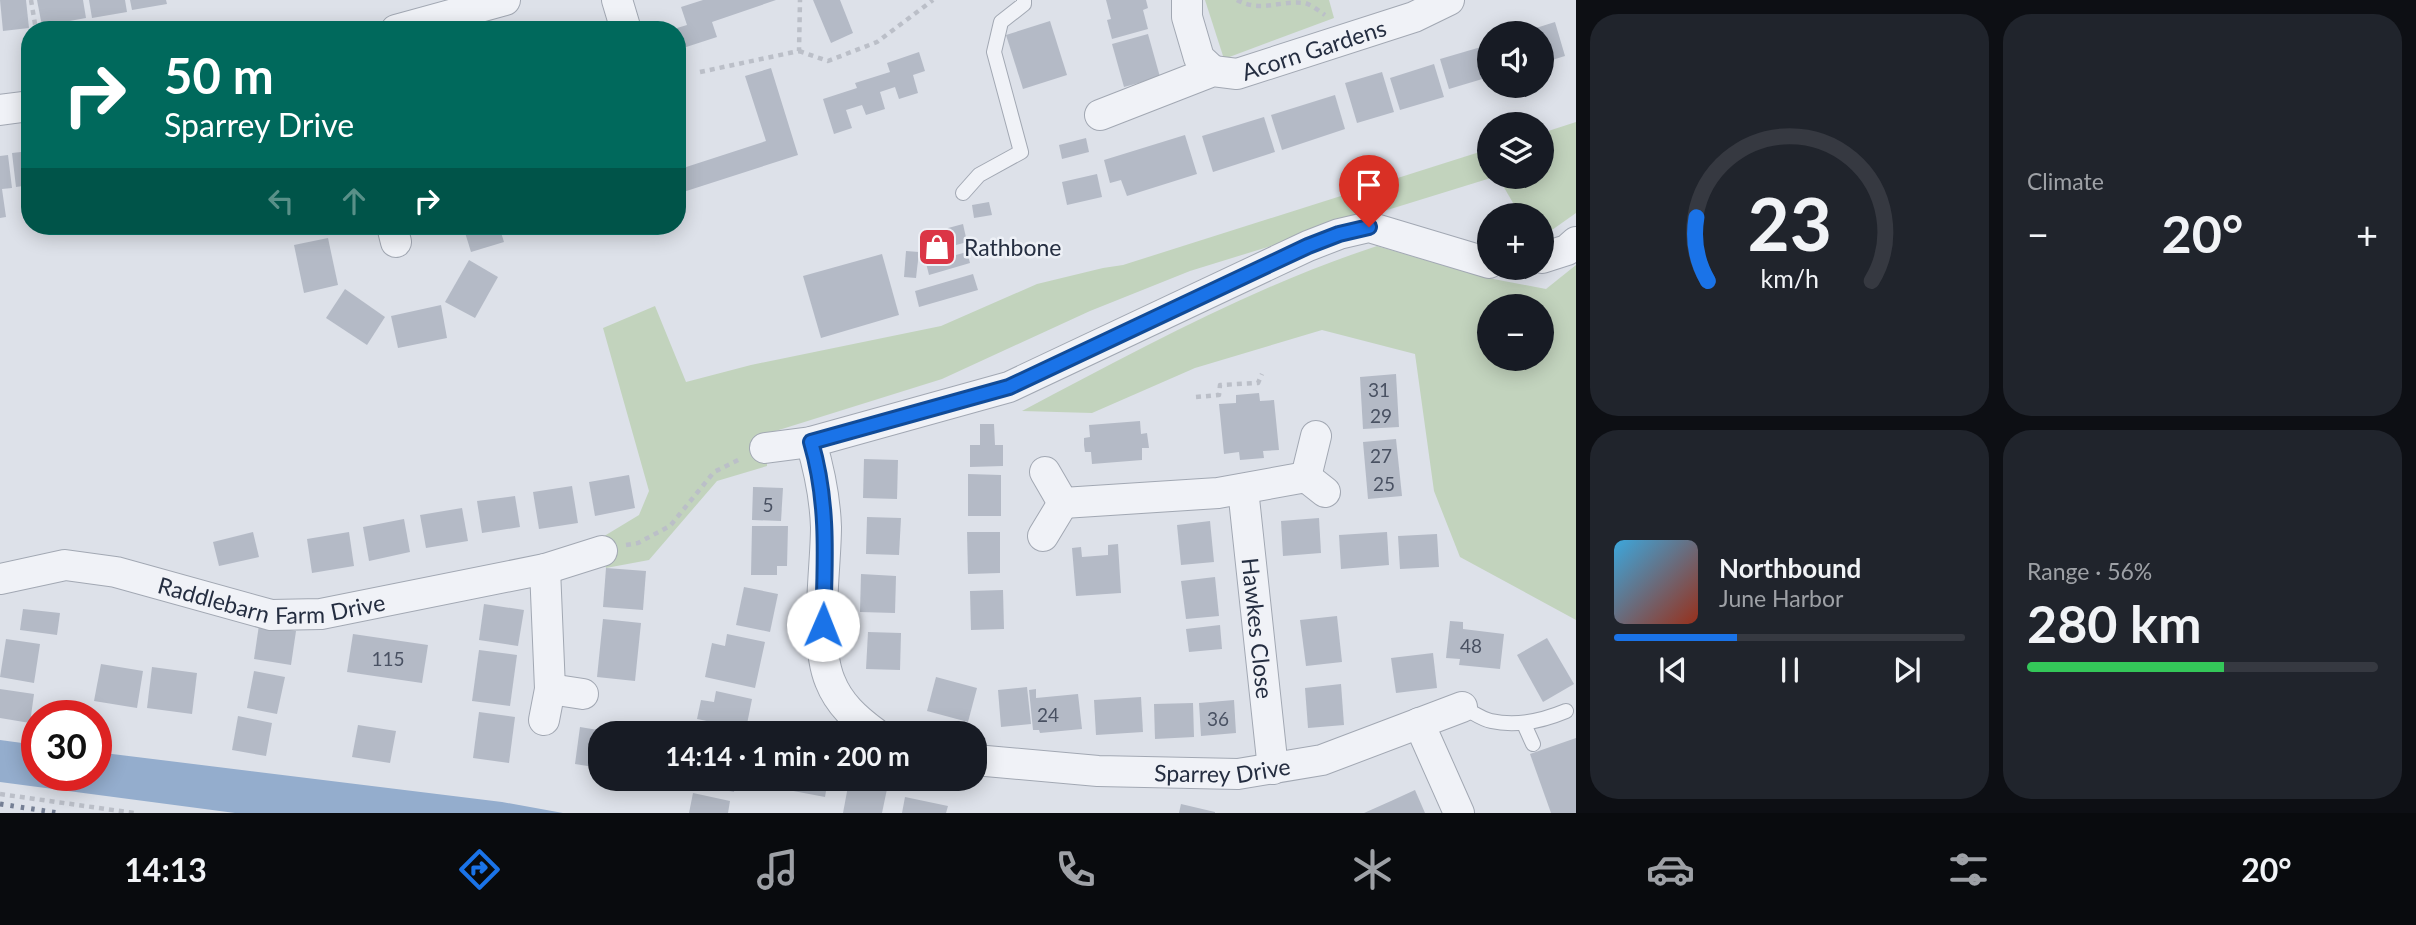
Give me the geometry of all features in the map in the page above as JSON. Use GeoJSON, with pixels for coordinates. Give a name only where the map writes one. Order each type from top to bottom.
{"type":"FeatureCollection","features":[{"type":"Feature","properties":{"kind":"street"},"geometry":{"type":"LineString","coordinates":[[429,21],[505,0]]}},
{"type":"Feature","properties":{"kind":"street"},"geometry":{"type":"LineString","coordinates":[[617,0],[623,21]]}},
{"type":"Feature","properties":{"kind":"street","name":"Acorn Gardens"},"geometry":{"type":"LineString","coordinates":[[1188,0],[1187,17],[1199,58],[1213,71]]}},
{"type":"Feature","properties":{"kind":"street","name":"Acorn Gardens"},"geometry":{"type":"LineString","coordinates":[[1100,115],[1213,71],[1237,74],[1414,17],[1449,0]]}},
{"type":"Feature","properties":{"kind":"street"},"geometry":{"type":"LineString","coordinates":[[0,110],[21,107]]}},
{"type":"Feature","properties":{"kind":"street"},"geometry":{"type":"LineString","coordinates":[[765,447],[811,442],[1009,387],[1295,252],[1339,234],[1369,227],[1477,259]]}},
{"type":"Feature","properties":{"kind":"street"},"geometry":{"type":"LineString","coordinates":[[1554,254],[1567,250],[1576,242]]}},
{"type":"Feature","properties":{"kind":"street"},"geometry":{"type":"LineString","coordinates":[[1063,503],[1315,485],[1316,436]]}},
{"type":"Feature","properties":{"kind":"street"},"geometry":{"type":"LineString","coordinates":[[811,442],[820,471],[826,524],[823,657],[830,682],[849,713],[859,721]]}},
{"type":"Feature","properties":{"kind":"street"},"geometry":{"type":"LineString","coordinates":[[1045,472],[1063,503]]}},
{"type":"Feature","properties":{"kind":"street","name":"Hawkes Close"},"geometry":{"type":"LineString","coordinates":[[1243,489],[1273,769]]}},
{"type":"Feature","properties":{"kind":"street"},"geometry":{"type":"LineString","coordinates":[[1043,536],[1063,503]]}},
{"type":"Feature","properties":{"kind":"street","name":"Raddlebarn Farm Drive"},"geometry":{"type":"LineString","coordinates":[[0,579],[65,565],[116,572],[271,615],[321,614],[545,569],[602,551]]}},
{"type":"Feature","properties":{"kind":"street"},"geometry":{"type":"LineString","coordinates":[[544,720],[551,689],[545,569]]}},
{"type":"Feature","properties":{"kind":"street"},"geometry":{"type":"LineString","coordinates":[[551,689],[583,694]]}},
{"type":"Feature","properties":{"kind":"street","name":"Sparrey Drive"},"geometry":{"type":"LineString","coordinates":[[987,762],[1098,771],[1238,774],[1322,760],[1462,707]]}},
{"type":"Feature","properties":{"kind":"street"},"geometry":{"type":"LineString","coordinates":[[1419,723],[1459,813]]}},
{"type":"Feature","properties":{"kind":"lane"},"geometry":{"type":"LineString","coordinates":[[963,193],[979,175],[1021,152],[994,52],[1001,22],[1024,4],[1024,0]]}},
{"type":"Feature","properties":{"kind":"lane"},"geometry":{"type":"LineString","coordinates":[[1462,707],[1489,721],[1524,723],[1548,719],[1566,711]]}},
{"type":"Feature","properties":{"kind":"lane"},"geometry":{"type":"LineString","coordinates":[[1524,723],[1533,744]]}},
{"type":"Feature","properties":{"kind":"path"},"geometry":{"type":"LineString","coordinates":[[31,0],[34,21]]}},
{"type":"Feature","properties":{"kind":"path"},"geometry":{"type":"LineString","coordinates":[[799,51],[800,0]]}},
{"type":"Feature","properties":{"kind":"path"},"geometry":{"type":"LineString","coordinates":[[700,72],[799,51],[828,61],[877,42],[933,0]]}},
{"type":"Feature","properties":{"kind":"path"},"geometry":{"type":"LineString","coordinates":[[1237,0],[1249,6],[1288,1],[1306,3],[1354,35]]}},
{"type":"Feature","properties":{"kind":"path"},"geometry":{"type":"LineString","coordinates":[[1196,397],[1219,395],[1220,385],[1258,383],[1262,374]]}},
{"type":"Feature","properties":{"kind":"path"},"geometry":{"type":"LineString","coordinates":[[602,551],[638,542],[670,526],[714,472],[765,447]]}},
{"type":"Feature","properties":{"kind":"path"},"geometry":{"type":"LineString","coordinates":[[0,794],[134,813]]}},
{"type":"Feature","properties":{"kind":"green space"},"geometry":{"type":"Polygon","coordinates":[[[1205,0],[1329,0],[1334,18],[1224,59],[1205,0]]]}},
{"type":"Feature","properties":{"kind":"green space"},"geometry":{"type":"Polygon","coordinates":[[[1576,122],[1576,213],[1554,229],[1554,203],[1513,203],[1505,189],[1554,189],[1554,129],[1576,122]]]}},
{"type":"Feature","properties":{"kind":"green space"},"geometry":{"type":"Polygon","coordinates":[[[1477,153],[1477,182],[1190,271],[1090,311],[942,379],[766,434],[767,466],[717,481],[649,560],[606,568],[601,538],[639,515],[649,491],[603,328],[655,306],[686,382],[751,365],[941,326],[1037,284],[1123,265],[1477,153]]]}},
{"type":"Feature","properties":{"kind":"green space"},"geometry":{"type":"Polygon","coordinates":[[[1377,246],[1477,275],[1477,280],[1499,280],[1546,289],[1576,265],[1576,620],[1460,557],[1434,491],[1415,354],[1322,330],[1195,368],[1092,413],[1022,411],[1196,321],[1285,280],[1377,246]]]}},
{"type":"Feature","properties":{"kind":"water"},"geometry":{"type":"Polygon","coordinates":[[[0,740],[21,743],[21,785],[0,782],[0,740]]]}},
{"type":"Feature","properties":{"kind":"water"},"geometry":{"type":"Polygon","coordinates":[[[112,754],[502,802],[563,813],[235,813],[68,791],[112,791],[112,754]]]}},
{"type":"Feature","properties":{"kind":"building"},"geometry":{"type":"Polygon","coordinates":[[[0,0],[26,0],[28,21],[21,21],[21,29],[3,31],[0,0]]]}},
{"type":"Feature","properties":{"kind":"building"},"geometry":{"type":"Polygon","coordinates":[[[37,0],[83,0],[86,18],[41,21],[37,0]]]}},
{"type":"Feature","properties":{"kind":"building"},"geometry":{"type":"Polygon","coordinates":[[[89,0],[125,0],[127,12],[92,18],[89,0]]]}},
{"type":"Feature","properties":{"kind":"building"},"geometry":{"type":"Polygon","coordinates":[[[130,0],[166,0],[167,4],[132,10],[130,0]]]}},
{"type":"Feature","properties":{"kind":"building"},"geometry":{"type":"Polygon","coordinates":[[[703,0],[776,0],[712,22],[717,37],[686,47],[687,25],[681,7],[703,0]]]}},
{"type":"Feature","properties":{"kind":"building"},"geometry":{"type":"Polygon","coordinates":[[[813,0],[840,0],[853,33],[831,43],[813,0]]]}},
{"type":"Feature","properties":{"kind":"building"},"geometry":{"type":"Polygon","coordinates":[[[1106,0],[1146,0],[1148,8],[1143,10],[1148,29],[1112,39],[1106,0]]]}},
{"type":"Feature","properties":{"kind":"building"},"geometry":{"type":"Polygon","coordinates":[[[1050,21],[1067,75],[1023,89],[1006,35],[1050,21]]]}},
{"type":"Feature","properties":{"kind":"building"},"geometry":{"type":"Polygon","coordinates":[[[1554,22],[1565,56],[1554,59],[1554,22]]]}},
{"type":"Feature","properties":{"kind":"building"},"geometry":{"type":"Polygon","coordinates":[[[1148,34],[1160,77],[1124,87],[1112,44],[1148,34]]]}},
{"type":"Feature","properties":{"kind":"building"},"geometry":{"type":"Polygon","coordinates":[[[1477,48],[1477,81],[1449,89],[1440,59],[1477,48]]]}},
{"type":"Feature","properties":{"kind":"building"},"geometry":{"type":"Polygon","coordinates":[[[919,52],[925,71],[913,75],[918,93],[899,99],[895,87],[880,92],[885,109],[866,115],[862,105],[846,110],[852,128],[834,134],[823,99],[857,88],[855,83],[890,72],[887,63],[919,52]]]}},
{"type":"Feature","properties":{"kind":"building"},"geometry":{"type":"Polygon","coordinates":[[[1434,64],[1444,97],[1400,110],[1390,78],[1434,64]]]}},
{"type":"Feature","properties":{"kind":"building"},"geometry":{"type":"Polygon","coordinates":[[[771,68],[798,155],[686,191],[686,167],[766,141],[745,76],[771,68]]]}},
{"type":"Feature","properties":{"kind":"building"},"geometry":{"type":"Polygon","coordinates":[[[1382,72],[1394,112],[1357,123],[1345,83],[1382,72]]]}},
{"type":"Feature","properties":{"kind":"building"},"geometry":{"type":"Polygon","coordinates":[[[1335,95],[1345,129],[1282,150],[1271,115],[1335,95]]]}},
{"type":"Feature","properties":{"kind":"building"},"geometry":{"type":"Polygon","coordinates":[[[1264,117],[1275,152],[1213,172],[1202,136],[1264,117]]]}},
{"type":"Feature","properties":{"kind":"building"},"geometry":{"type":"Polygon","coordinates":[[[1185,135],[1197,174],[1127,196],[1121,180],[1110,183],[1104,160],[1185,135]]]}},
{"type":"Feature","properties":{"kind":"building"},"geometry":{"type":"Polygon","coordinates":[[[1086,138],[1089,152],[1062,159],[1059,145],[1086,138]]]}},
{"type":"Feature","properties":{"kind":"building"},"geometry":{"type":"Polygon","coordinates":[[[21,152],[21,186],[16,187],[12,153],[21,152]]]}},
{"type":"Feature","properties":{"kind":"building"},"geometry":{"type":"Polygon","coordinates":[[[8,155],[12,188],[2,189],[6,217],[0,218],[0,156],[8,155]]]}},
{"type":"Feature","properties":{"kind":"building"},"geometry":{"type":"Polygon","coordinates":[[[1097,174],[1102,197],[1067,205],[1062,182],[1097,174]]]}},
{"type":"Feature","properties":{"kind":"building"},"geometry":{"type":"Polygon","coordinates":[[[989,202],[992,215],[974,218],[972,205],[989,202]]]}},
{"type":"Feature","properties":{"kind":"building"},"geometry":{"type":"Polygon","coordinates":[[[963,224],[967,242],[927,253],[922,235],[963,224]]]}},
{"type":"Feature","properties":{"kind":"building"},"geometry":{"type":"Polygon","coordinates":[[[466,235],[502,235],[504,242],[471,252],[466,235]]]}},
{"type":"Feature","properties":{"kind":"building"},"geometry":{"type":"Polygon","coordinates":[[[328,238],[338,285],[304,293],[294,245],[328,238]]]}},
{"type":"Feature","properties":{"kind":"building"},"geometry":{"type":"Polygon","coordinates":[[[906,251],[919,252],[916,278],[904,277],[906,251]]]}},
{"type":"Feature","properties":{"kind":"building"},"geometry":{"type":"Polygon","coordinates":[[[967,252],[970,263],[929,275],[926,263],[967,252]]]}},
{"type":"Feature","properties":{"kind":"building"},"geometry":{"type":"Polygon","coordinates":[[[882,254],[899,315],[821,338],[803,276],[882,254]]]}},
{"type":"Feature","properties":{"kind":"building"},"geometry":{"type":"Polygon","coordinates":[[[469,260],[498,277],[475,318],[445,302],[469,260]]]}},
{"type":"Feature","properties":{"kind":"building"},"geometry":{"type":"Polygon","coordinates":[[[973,274],[978,290],[919,307],[915,291],[973,274]]]}},
{"type":"Feature","properties":{"kind":"building"},"geometry":{"type":"Polygon","coordinates":[[[345,289],[385,317],[367,345],[326,318],[345,289]]]}},
{"type":"Feature","properties":{"kind":"building"},"geometry":{"type":"Polygon","coordinates":[[[441,305],[447,338],[398,348],[391,316],[441,305]]]}},
{"type":"Feature","properties":{"kind":"building"},"geometry":{"type":"Polygon","coordinates":[[[1396,374],[1399,427],[1363,429],[1360,377],[1396,374]]]}},
{"type":"Feature","properties":{"kind":"building"},"geometry":{"type":"Polygon","coordinates":[[[1259,393],[1260,401],[1274,400],[1279,450],[1263,451],[1264,458],[1240,460],[1239,452],[1224,454],[1219,404],[1236,403],[1236,395],[1259,393]]]}},
{"type":"Feature","properties":{"kind":"building"},"geometry":{"type":"Polygon","coordinates":[[[1140,421],[1141,434],[1147,433],[1149,448],[1142,448],[1142,460],[1092,464],[1091,452],[1085,452],[1084,445],[1084,438],[1090,437],[1089,425],[1140,421]]]}},
{"type":"Feature","properties":{"kind":"building"},"geometry":{"type":"Polygon","coordinates":[[[980,424],[994,424],[995,445],[1003,445],[1003,466],[970,467],[970,445],[980,445],[980,424]]]}},
{"type":"Feature","properties":{"kind":"building"},"geometry":{"type":"Polygon","coordinates":[[[1396,439],[1402,496],[1368,499],[1363,442],[1396,439]]]}},
{"type":"Feature","properties":{"kind":"building"},"geometry":{"type":"Polygon","coordinates":[[[864,459],[898,460],[897,499],[863,498],[864,459]]]}},
{"type":"Feature","properties":{"kind":"building"},"geometry":{"type":"Polygon","coordinates":[[[968,474],[1001,475],[1001,516],[968,516],[968,474]]]}},
{"type":"Feature","properties":{"kind":"building"},"geometry":{"type":"Polygon","coordinates":[[[629,475],[635,508],[595,516],[589,482],[629,475]]]}},
{"type":"Feature","properties":{"kind":"building"},"geometry":{"type":"Polygon","coordinates":[[[572,486],[578,523],[539,529],[533,492],[572,486]]]}},
{"type":"Feature","properties":{"kind":"building"},"geometry":{"type":"Polygon","coordinates":[[[753,487],[783,488],[781,521],[752,520],[753,487]]]}},
{"type":"Feature","properties":{"kind":"building"},"geometry":{"type":"Polygon","coordinates":[[[515,496],[520,527],[482,533],[477,501],[515,496]]]}},
{"type":"Feature","properties":{"kind":"building"},"geometry":{"type":"Polygon","coordinates":[[[462,508],[468,541],[426,548],[420,515],[462,508]]]}},
{"type":"Feature","properties":{"kind":"building"},"geometry":{"type":"Polygon","coordinates":[[[867,517],[901,518],[899,555],[866,554],[867,517]]]}},
{"type":"Feature","properties":{"kind":"building"},"geometry":{"type":"Polygon","coordinates":[[[1319,518],[1321,553],[1283,556],[1281,521],[1319,518]]]}},
{"type":"Feature","properties":{"kind":"building"},"geometry":{"type":"Polygon","coordinates":[[[404,519],[410,552],[369,561],[363,527],[404,519]]]}},
{"type":"Feature","properties":{"kind":"building"},"geometry":{"type":"Polygon","coordinates":[[[1210,521],[1214,562],[1181,565],[1177,525],[1210,521]]]}},
{"type":"Feature","properties":{"kind":"building"},"geometry":{"type":"Polygon","coordinates":[[[752,526],[788,526],[787,566],[777,566],[777,575],[751,575],[752,526]]]}},
{"type":"Feature","properties":{"kind":"building"},"geometry":{"type":"Polygon","coordinates":[[[253,532],[259,557],[219,566],[213,542],[253,532]]]}},
{"type":"Feature","properties":{"kind":"building"},"geometry":{"type":"Polygon","coordinates":[[[349,532],[354,566],[312,573],[307,539],[349,532]]]}},
{"type":"Feature","properties":{"kind":"building"},"geometry":{"type":"Polygon","coordinates":[[[967,532],[1000,532],[1000,573],[968,574],[967,532]]]}},
{"type":"Feature","properties":{"kind":"building"},"geometry":{"type":"Polygon","coordinates":[[[1387,532],[1389,565],[1341,569],[1339,535],[1387,532]]]}},
{"type":"Feature","properties":{"kind":"building"},"geometry":{"type":"Polygon","coordinates":[[[1437,534],[1439,567],[1400,569],[1398,536],[1437,534]]]}},
{"type":"Feature","properties":{"kind":"building"},"geometry":{"type":"Polygon","coordinates":[[[1118,544],[1121,593],[1076,596],[1072,548],[1081,547],[1082,557],[1108,555],[1108,545],[1118,544]]]}},
{"type":"Feature","properties":{"kind":"building"},"geometry":{"type":"Polygon","coordinates":[[[606,568],[646,571],[643,610],[603,607],[606,568]]]}},
{"type":"Feature","properties":{"kind":"building"},"geometry":{"type":"Polygon","coordinates":[[[861,574],[896,576],[895,613],[860,612],[861,574]]]}},
{"type":"Feature","properties":{"kind":"building"},"geometry":{"type":"Polygon","coordinates":[[[1215,577],[1219,616],[1186,619],[1181,581],[1215,577]]]}},
{"type":"Feature","properties":{"kind":"building"},"geometry":{"type":"Polygon","coordinates":[[[744,587],[778,594],[770,632],[736,625],[744,587]]]}},
{"type":"Feature","properties":{"kind":"building"},"geometry":{"type":"Polygon","coordinates":[[[1003,590],[1004,629],[971,630],[970,591],[1003,590]]]}},
{"type":"Feature","properties":{"kind":"building"},"geometry":{"type":"Polygon","coordinates":[[[484,604],[524,610],[518,646],[479,640],[484,604]]]}},
{"type":"Feature","properties":{"kind":"building"},"geometry":{"type":"Polygon","coordinates":[[[23,609],[60,613],[57,635],[20,630],[23,609]]]}},
{"type":"Feature","properties":{"kind":"building"},"geometry":{"type":"Polygon","coordinates":[[[1337,616],[1342,662],[1306,666],[1300,620],[1337,616]]]}},
{"type":"Feature","properties":{"kind":"building"},"geometry":{"type":"Polygon","coordinates":[[[603,619],[641,623],[635,681],[597,677],[603,619]]]}},
{"type":"Feature","properties":{"kind":"building"},"geometry":{"type":"Polygon","coordinates":[[[1450,621],[1463,622],[1463,629],[1504,634],[1500,669],[1459,665],[1460,659],[1446,658],[1450,621]]]}},
{"type":"Feature","properties":{"kind":"building"},"geometry":{"type":"Polygon","coordinates":[[[259,625],[296,631],[291,665],[254,659],[259,625]]]}},
{"type":"Feature","properties":{"kind":"building"},"geometry":{"type":"Polygon","coordinates":[[[1220,625],[1222,649],[1189,652],[1186,629],[1220,625]]]}},
{"type":"Feature","properties":{"kind":"building"},"geometry":{"type":"Polygon","coordinates":[[[868,632],[901,633],[900,670],[866,669],[868,632]]]}},
{"type":"Feature","properties":{"kind":"building"},"geometry":{"type":"Polygon","coordinates":[[[353,634],[428,645],[422,683],[347,672],[353,634]]]}},
{"type":"Feature","properties":{"kind":"building"},"geometry":{"type":"Polygon","coordinates":[[[727,634],[765,642],[755,688],[705,677],[712,643],[725,646],[727,634]]]}},
{"type":"Feature","properties":{"kind":"building"},"geometry":{"type":"Polygon","coordinates":[[[1547,638],[1574,684],[1543,702],[1517,655],[1547,638]]]}},
{"type":"Feature","properties":{"kind":"building"},"geometry":{"type":"Polygon","coordinates":[[[6,639],[40,644],[34,683],[0,677],[6,639]]]}},
{"type":"Feature","properties":{"kind":"building"},"geometry":{"type":"Polygon","coordinates":[[[479,650],[517,655],[510,706],[472,701],[479,650]]]}},
{"type":"Feature","properties":{"kind":"building"},"geometry":{"type":"Polygon","coordinates":[[[1433,653],[1437,688],[1396,693],[1391,658],[1433,653]]]}},
{"type":"Feature","properties":{"kind":"building"},"geometry":{"type":"Polygon","coordinates":[[[101,664],[143,671],[137,708],[112,704],[112,700],[94,700],[101,664]]]}},
{"type":"Feature","properties":{"kind":"building"},"geometry":{"type":"Polygon","coordinates":[[[152,667],[197,673],[192,714],[147,708],[152,667]]]}},
{"type":"Feature","properties":{"kind":"building"},"geometry":{"type":"Polygon","coordinates":[[[254,671],[285,677],[277,714],[247,708],[254,671]]]}},
{"type":"Feature","properties":{"kind":"building"},"geometry":{"type":"Polygon","coordinates":[[[936,677],[977,688],[968,721],[927,711],[936,677]]]}},
{"type":"Feature","properties":{"kind":"building"},"geometry":{"type":"Polygon","coordinates":[[[1341,684],[1344,725],[1308,728],[1305,688],[1341,684]]]}},
{"type":"Feature","properties":{"kind":"building"},"geometry":{"type":"Polygon","coordinates":[[[1027,687],[1031,724],[1001,727],[998,690],[1027,687]]]}},
{"type":"Feature","properties":{"kind":"building"},"geometry":{"type":"Polygon","coordinates":[[[0,689],[34,694],[33,700],[21,700],[21,722],[0,718],[0,689]]]}},
{"type":"Feature","properties":{"kind":"building"},"geometry":{"type":"Polygon","coordinates":[[[1036,689],[1036,698],[1078,694],[1082,729],[1040,733],[1039,730],[1033,730],[1029,690],[1036,689]]]}},
{"type":"Feature","properties":{"kind":"building"},"geometry":{"type":"Polygon","coordinates":[[[716,691],[752,699],[748,721],[697,719],[701,700],[714,702],[716,691]]]}},
{"type":"Feature","properties":{"kind":"building"},"geometry":{"type":"Polygon","coordinates":[[[1141,697],[1143,732],[1096,735],[1094,700],[1141,697]]]}},
{"type":"Feature","properties":{"kind":"building"},"geometry":{"type":"Polygon","coordinates":[[[1234,700],[1236,733],[1201,736],[1199,703],[1234,700]]]}},
{"type":"Feature","properties":{"kind":"building"},"geometry":{"type":"Polygon","coordinates":[[[1193,703],[1194,737],[1155,739],[1154,704],[1193,703]]]}},
{"type":"Feature","properties":{"kind":"building"},"geometry":{"type":"Polygon","coordinates":[[[479,712],[515,717],[509,763],[473,758],[479,712]]]}},
{"type":"Feature","properties":{"kind":"building"},"geometry":{"type":"Polygon","coordinates":[[[238,716],[272,723],[266,756],[232,750],[238,716]]]}},
{"type":"Feature","properties":{"kind":"building"},"geometry":{"type":"Polygon","coordinates":[[[358,725],[396,731],[390,763],[352,757],[358,725]]]}},
{"type":"Feature","properties":{"kind":"building"},"geometry":{"type":"Polygon","coordinates":[[[580,727],[588,728],[588,766],[575,764],[580,727]]]}},
{"type":"Feature","properties":{"kind":"building"},"geometry":{"type":"Polygon","coordinates":[[[1576,738],[1576,813],[1551,813],[1530,754],[1576,738]]]}},
{"type":"Feature","properties":{"kind":"building"},"geometry":{"type":"Polygon","coordinates":[[[1415,790],[1425,813],[1364,813],[1391,801],[1415,790]]]}},
{"type":"Feature","properties":{"kind":"building"},"geometry":{"type":"Polygon","coordinates":[[[793,791],[826,791],[825,797],[793,791]]]}},
{"type":"Feature","properties":{"kind":"building"},"geometry":{"type":"Polygon","coordinates":[[[847,791],[887,791],[882,813],[843,813],[847,791]]]}},
{"type":"Feature","properties":{"kind":"building"},"geometry":{"type":"Polygon","coordinates":[[[693,793],[730,801],[728,813],[689,813],[693,793]]]}},
{"type":"Feature","properties":{"kind":"building"},"geometry":{"type":"Polygon","coordinates":[[[905,797],[948,806],[946,813],[902,813],[905,797]]]}},
{"type":"Feature","properties":{"kind":"building"},"geometry":{"type":"Polygon","coordinates":[[[1181,804],[1215,812],[1215,813],[1179,813],[1181,804]]]}},
{"type":"Feature","properties":{"kind":"railway"},"geometry":{"type":"LineString","coordinates":[[0,804],[59,813]]}},
{"type":"Feature","properties":{"kind":"place","name":"Rathbone"},"geometry":{"type":"Point","coordinates":[937,247]}},
{"type":"Feature","properties":{"kind":"route"},"geometry":{"type":"LineString","coordinates":[[823,625],[826,524],[820,471],[811,442],[1009,387],[1308,246],[1339,234],[1369,227]]}}]}
